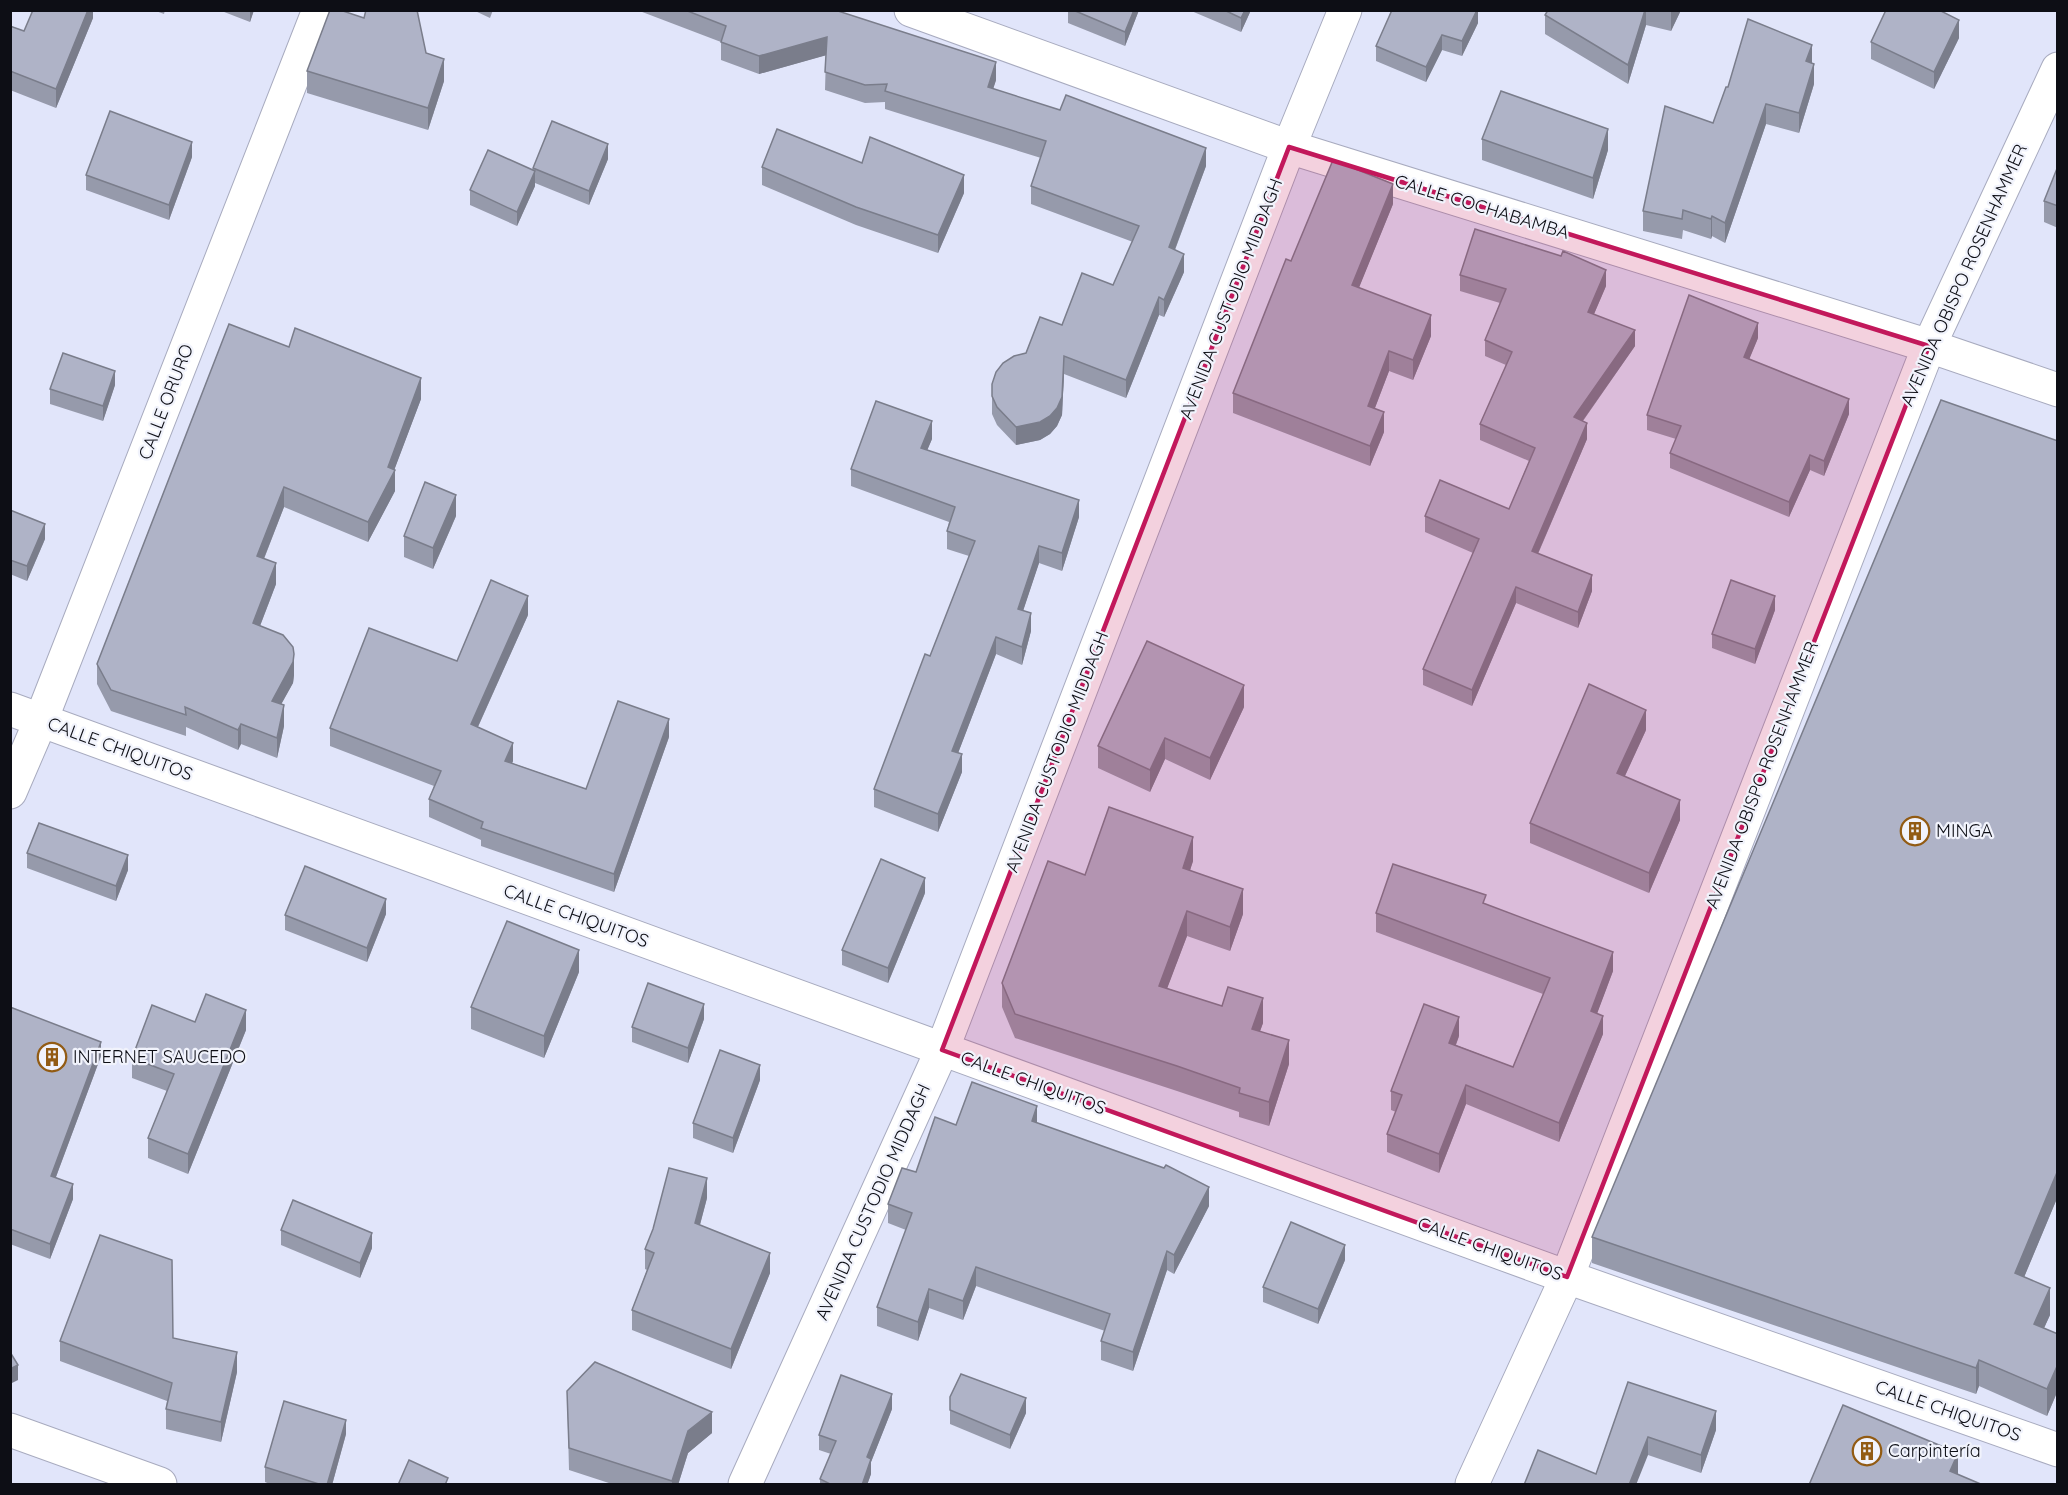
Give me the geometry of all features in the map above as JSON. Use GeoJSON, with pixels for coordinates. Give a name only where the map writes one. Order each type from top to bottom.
{"type":"FeatureCollection","features":[{"type":"Feature","properties":{"kind":"street","name":"CALLE ORURO"},"geometry":{"type":"LineString","coordinates":[[10,792],[41,720],[319,10]]}},
{"type":"Feature","properties":{"kind":"street","name":"CALLE COCHABAMBA"},"geometry":{"type":"LineString","coordinates":[[911,10],[1289,147],[1929,346],[2058,390]]}},
{"type":"Feature","properties":{"kind":"street","name":"AVENIDA CUSTODIO MIDDAGH"},"geometry":{"type":"LineString","coordinates":[[746,1485],[942,1050],[1289,147],[1345,10]]}},
{"type":"Feature","properties":{"kind":"street","name":"AVENIDA OBISPO ROSENHAMMER"},"geometry":{"type":"LineString","coordinates":[[1472,1485],[1567,1277],[1929,346],[2058,69]]}},
{"type":"Feature","properties":{"kind":"street","name":"CALLE CHIQUITOS"},"geometry":{"type":"LineString","coordinates":[[10,709],[1567,1277],[2058,1450]]}},
{"type":"Feature","properties":{"kind":"street"},"geometry":{"type":"LineString","coordinates":[[10,1430],[160,1485]]}},
{"type":"Feature","properties":{"kind":"highlighted area"},"geometry":{"type":"Polygon","coordinates":[[[1289,147],[1929,346],[1567,1277],[942,1050],[1289,147]]]}},
{"type":"Feature","properties":{"kind":"building"},"geometry":{"type":"Polygon","coordinates":[[[33,10],[88,10],[56,89],[10,71],[10,26],[24,31],[33,10]]]}},
{"type":"Feature","properties":{"kind":"building"},"geometry":{"type":"Polygon","coordinates":[[[330,10],[340,10],[364,18],[366,10],[417,10],[426,53],[444,59],[428,108],[307,71],[330,10]]]}},
{"type":"Feature","properties":{"kind":"building"},"geometry":{"type":"Polygon","coordinates":[[[685,10],[835,10],[996,62],[988,87],[1060,110],[1066,95],[1206,148],[1169,247],[1184,254],[1164,300],[1159,297],[1126,380],[1064,356],[1062,397],[1057,408],[1040,422],[1016,427],[997,407],[992,396],[992,384],[996,372],[1003,363],[1014,356],[1026,353],[1040,317],[1062,325],[1082,273],[1113,285],[1139,226],[1031,186],[1046,141],[885,91],[887,84],[865,85],[825,72],[827,37],[759,56],[721,42],[726,26],[685,10]]]}},
{"type":"Feature","properties":{"kind":"building"},"geometry":{"type":"Polygon","coordinates":[[[1073,10],[1134,10],[1125,32],[1073,10]]]}},
{"type":"Feature","properties":{"kind":"building"},"geometry":{"type":"Polygon","coordinates":[[[1224,10],[1245,10],[1241,18],[1224,10]]]}},
{"type":"Feature","properties":{"kind":"building"},"geometry":{"type":"Polygon","coordinates":[[[1392,10],[1477,10],[1462,41],[1442,35],[1426,67],[1376,46],[1392,10]]]}},
{"type":"Feature","properties":{"kind":"building"},"geometry":{"type":"Polygon","coordinates":[[[1548,10],[1645,10],[1628,65],[1545,15],[1548,10]]]}},
{"type":"Feature","properties":{"kind":"building"},"geometry":{"type":"Polygon","coordinates":[[[1886,10],[1939,10],[1959,20],[1934,72],[1871,42],[1886,10]]]}},
{"type":"Feature","properties":{"kind":"building"},"geometry":{"type":"Polygon","coordinates":[[[1748,19],[1812,45],[1806,61],[1814,64],[1799,113],[1766,104],[1725,223],[1712,216],[1711,219],[1683,210],[1682,219],[1643,211],[1665,106],[1713,123],[1726,87],[1728,87],[1748,19]]]}},
{"type":"Feature","properties":{"kind":"building"},"geometry":{"type":"Polygon","coordinates":[[[1501,91],[1608,129],[1593,178],[1482,139],[1501,91]]]}},
{"type":"Feature","properties":{"kind":"building"},"geometry":{"type":"Polygon","coordinates":[[[110,111],[192,142],[169,205],[86,175],[110,111]]]}},
{"type":"Feature","properties":{"kind":"building"},"geometry":{"type":"Polygon","coordinates":[[[552,121],[608,144],[589,191],[533,168],[552,121]]]}},
{"type":"Feature","properties":{"kind":"building"},"geometry":{"type":"Polygon","coordinates":[[[777,129],[862,163],[870,137],[964,175],[938,235],[856,207],[762,167],[777,129]]]}},
{"type":"Feature","properties":{"kind":"building"},"geometry":{"type":"Polygon","coordinates":[[[488,150],[535,171],[517,212],[470,190],[488,150]]]}},
{"type":"Feature","properties":{"kind":"building"},"geometry":{"type":"Polygon","coordinates":[[[1333,160],[1393,184],[1352,285],[1431,315],[1413,360],[1389,351],[1368,406],[1384,412],[1370,446],[1233,393],[1286,259],[1291,261],[1333,160]]]}},
{"type":"Feature","properties":{"kind":"building"},"geometry":{"type":"Polygon","coordinates":[[[2058,166],[2058,206],[2044,201],[2058,166]]]}},
{"type":"Feature","properties":{"kind":"building"},"geometry":{"type":"Polygon","coordinates":[[[1475,229],[1561,256],[1563,251],[1606,270],[1588,312],[1635,330],[1574,417],[1587,423],[1532,551],[1592,575],[1578,612],[1516,587],[1472,690],[1423,669],[1479,539],[1425,516],[1440,480],[1509,509],[1535,448],[1480,424],[1512,352],[1485,340],[1506,289],[1460,275],[1475,229]]]}},
{"type":"Feature","properties":{"kind":"building"},"geometry":{"type":"Polygon","coordinates":[[[1689,295],[1758,323],[1744,357],[1849,399],[1824,461],[1810,455],[1789,502],[1670,453],[1681,426],[1647,415],[1689,295]]]}},
{"type":"Feature","properties":{"kind":"building"},"geometry":{"type":"Polygon","coordinates":[[[229,324],[289,347],[295,328],[421,378],[388,467],[395,470],[368,522],[284,487],[257,556],[276,563],[253,623],[283,635],[293,647],[293,662],[272,701],[284,705],[277,738],[241,724],[238,730],[185,707],[186,715],[111,690],[97,664],[229,324]]]}},
{"type":"Feature","properties":{"kind":"building"},"geometry":{"type":"Polygon","coordinates":[[[63,353],[115,371],[103,406],[50,389],[63,353]]]}},
{"type":"Feature","properties":{"kind":"building","name":"MINGA"},"geometry":{"type":"Polygon","coordinates":[[[1941,400],[2058,441],[2058,1170],[2015,1273],[2050,1288],[2034,1324],[2058,1334],[2058,1364],[2047,1389],[1979,1360],[1976,1368],[1592,1237],[1941,400]]]}},
{"type":"Feature","properties":{"kind":"building"},"geometry":{"type":"Polygon","coordinates":[[[876,401],[932,421],[921,448],[1079,500],[1062,553],[1039,546],[1018,609],[1031,613],[1022,647],[996,637],[952,751],[962,754],[938,814],[874,789],[925,654],[930,656],[975,541],[947,531],[955,507],[851,469],[876,401]]]}},
{"type":"Feature","properties":{"kind":"building"},"geometry":{"type":"Polygon","coordinates":[[[425,482],[456,495],[433,548],[404,536],[425,482]]]}},
{"type":"Feature","properties":{"kind":"building"},"geometry":{"type":"Polygon","coordinates":[[[10,510],[45,524],[27,566],[10,560],[10,510]]]}},
{"type":"Feature","properties":{"kind":"building"},"geometry":{"type":"Polygon","coordinates":[[[491,580],[528,596],[471,724],[513,743],[505,761],[586,789],[618,701],[669,719],[614,874],[481,828],[483,822],[429,799],[441,771],[330,728],[369,628],[457,661],[491,580]]]}},
{"type":"Feature","properties":{"kind":"building"},"geometry":{"type":"Polygon","coordinates":[[[1731,580],[1775,596],[1755,649],[1712,634],[1731,580]]]}},
{"type":"Feature","properties":{"kind":"building"},"geometry":{"type":"Polygon","coordinates":[[[1147,641],[1244,685],[1210,758],[1165,738],[1150,770],[1098,746],[1147,641]]]}},
{"type":"Feature","properties":{"kind":"building"},"geometry":{"type":"Polygon","coordinates":[[[1589,684],[1646,710],[1617,773],[1680,800],[1649,873],[1530,823],[1589,684]]]}},
{"type":"Feature","properties":{"kind":"building"},"geometry":{"type":"Polygon","coordinates":[[[1109,807],[1193,837],[1183,868],[1243,889],[1230,927],[1187,911],[1159,986],[1222,1006],[1228,987],[1263,998],[1252,1029],[1289,1040],[1269,1102],[1239,1093],[1240,1088],[1177,1066],[1015,1014],[1002,983],[1048,861],[1085,875],[1109,807]]]}},
{"type":"Feature","properties":{"kind":"building"},"geometry":{"type":"Polygon","coordinates":[[[39,823],[128,855],[116,886],[27,853],[39,823]]]}},
{"type":"Feature","properties":{"kind":"building"},"geometry":{"type":"Polygon","coordinates":[[[881,859],[925,878],[888,968],[842,950],[881,859]]]}},
{"type":"Feature","properties":{"kind":"building"},"geometry":{"type":"Polygon","coordinates":[[[1393,864],[1486,895],[1483,903],[1613,952],[1591,1011],[1603,1016],[1559,1123],[1466,1085],[1439,1154],[1387,1134],[1402,1095],[1391,1091],[1424,1004],[1459,1017],[1449,1043],[1513,1067],[1550,978],[1376,913],[1393,864]]]}},
{"type":"Feature","properties":{"kind":"building"},"geometry":{"type":"Polygon","coordinates":[[[305,866],[386,899],[367,948],[285,915],[305,866]]]}},
{"type":"Feature","properties":{"kind":"building"},"geometry":{"type":"Polygon","coordinates":[[[507,921],[579,950],[544,1036],[471,1007],[507,921]]]}},
{"type":"Feature","properties":{"kind":"building"},"geometry":{"type":"Polygon","coordinates":[[[648,983],[704,1004],[688,1048],[632,1027],[648,983]]]}},
{"type":"Feature","properties":{"kind":"building"},"geometry":{"type":"Polygon","coordinates":[[[206,994],[246,1010],[188,1154],[148,1138],[174,1074],[132,1058],[152,1005],[195,1022],[206,994]]]}},
{"type":"Feature","properties":{"kind":"building"},"geometry":{"type":"Polygon","coordinates":[[[10,1007],[101,1042],[51,1176],[73,1184],[50,1244],[10,1229],[10,1007]]]}},
{"type":"Feature","properties":{"kind":"building"},"geometry":{"type":"Polygon","coordinates":[[[720,1050],[760,1065],[733,1138],[693,1123],[720,1050]]]}},
{"type":"Feature","properties":{"kind":"building"},"geometry":{"type":"Polygon","coordinates":[[[972,1082],[1037,1106],[1032,1121],[1164,1168],[1166,1165],[1209,1187],[1174,1255],[1167,1251],[1133,1352],[1101,1341],[1110,1314],[976,1267],[963,1301],[929,1289],[918,1322],[877,1307],[912,1213],[888,1204],[902,1168],[916,1172],[935,1117],[956,1125],[972,1082]]]}},
{"type":"Feature","properties":{"kind":"building"},"geometry":{"type":"Polygon","coordinates":[[[669,1168],[707,1178],[695,1223],[770,1253],[731,1349],[632,1310],[654,1253],[645,1249],[653,1229],[669,1168]]]}},
{"type":"Feature","properties":{"kind":"building"},"geometry":{"type":"Polygon","coordinates":[[[293,1200],[372,1233],[360,1263],[281,1230],[293,1200]]]}},
{"type":"Feature","properties":{"kind":"building"},"geometry":{"type":"Polygon","coordinates":[[[1291,1222],[1345,1245],[1318,1309],[1263,1287],[1291,1222]]]}},
{"type":"Feature","properties":{"kind":"building"},"geometry":{"type":"Polygon","coordinates":[[[100,1235],[172,1260],[173,1338],[237,1352],[221,1422],[166,1409],[172,1383],[60,1341],[100,1235]]]}},
{"type":"Feature","properties":{"kind":"building"},"geometry":{"type":"Polygon","coordinates":[[[10,1352],[18,1365],[10,1369],[10,1352]]]}},
{"type":"Feature","properties":{"kind":"building"},"geometry":{"type":"Polygon","coordinates":[[[595,1362],[712,1412],[688,1431],[672,1481],[569,1448],[567,1391],[595,1362]]]}},
{"type":"Feature","properties":{"kind":"building"},"geometry":{"type":"Polygon","coordinates":[[[961,1374],[1026,1398],[1010,1435],[950,1410],[950,1397],[961,1374]]]}},
{"type":"Feature","properties":{"kind":"building"},"geometry":{"type":"Polygon","coordinates":[[[841,1375],[892,1394],[867,1457],[871,1459],[862,1485],[832,1485],[820,1479],[836,1441],[819,1435],[841,1375]]]}},
{"type":"Feature","properties":{"kind":"building"},"geometry":{"type":"Polygon","coordinates":[[[1628,1382],[1716,1411],[1701,1455],[1648,1437],[1629,1485],[1524,1485],[1538,1450],[1596,1474],[1628,1382]]]}},
{"type":"Feature","properties":{"kind":"building"},"geometry":{"type":"Polygon","coordinates":[[[284,1401],[346,1420],[327,1485],[265,1467],[284,1401]]]}},
{"type":"Feature","properties":{"kind":"building"},"geometry":{"type":"Polygon","coordinates":[[[1843,1405],[1958,1453],[1950,1471],[1983,1485],[1809,1485],[1843,1405]]]}},
{"type":"Feature","properties":{"kind":"building"},"geometry":{"type":"Polygon","coordinates":[[[409,1460],[448,1478],[445,1485],[398,1485],[409,1460]]]}},
{"type":"Feature","properties":{"kind":"place","name":"MINGA"},"geometry":{"type":"Point","coordinates":[1915,831]}},
{"type":"Feature","properties":{"kind":"place","name":"INTERNET SAUCEDO"},"geometry":{"type":"Point","coordinates":[52,1057]}},
{"type":"Feature","properties":{"kind":"place","name":"Carpintería"},"geometry":{"type":"Point","coordinates":[1867,1451]}}]}
